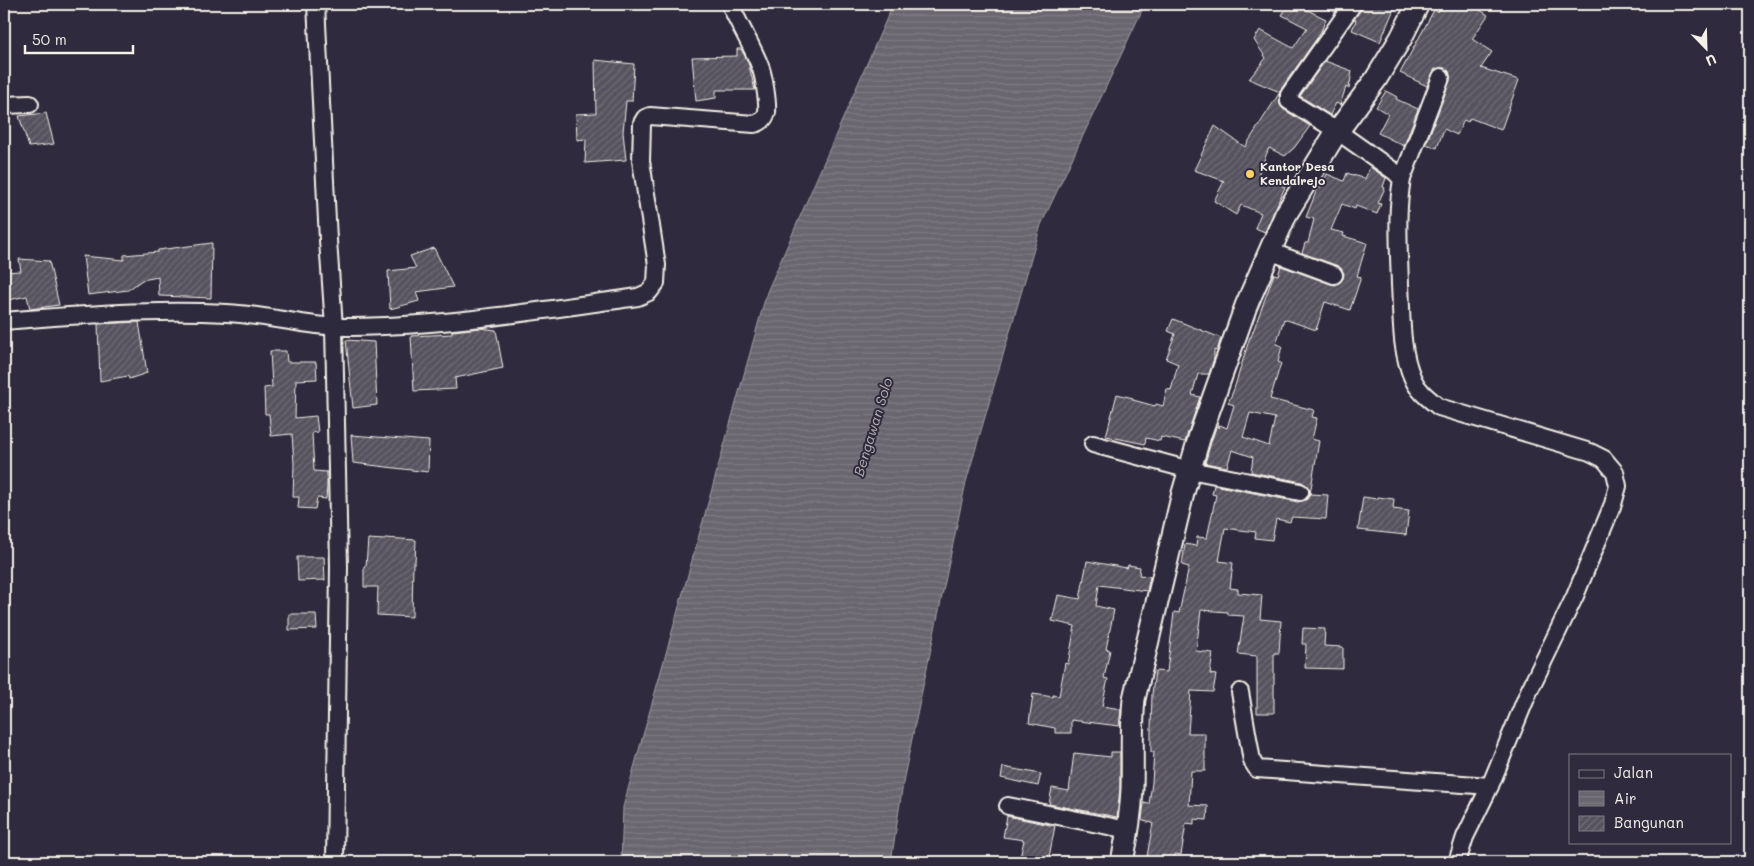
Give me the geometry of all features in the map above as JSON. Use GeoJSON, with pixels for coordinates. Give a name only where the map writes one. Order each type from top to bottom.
{"type":"FeatureCollection","features":[{"type":"Feature","properties":{"kind":"street"},"geometry":{"type":"LineString","coordinates":[[316,4],[334,327],[339,566],[335,862]]}},
{"type":"Feature","properties":{"kind":"street"},"geometry":{"type":"LineString","coordinates":[[4,321],[73,315],[171,311],[228,313],[334,327],[376,327],[513,314],[638,297],[648,292],[656,283],[657,265],[641,161],[642,123],[645,118],[650,116],[758,124],[764,118],[767,111],[763,74],[730,4]]}},
{"type":"Feature","properties":{"kind":"street"},"geometry":{"type":"LineString","coordinates":[[1353,4],[1289,95],[1289,101],[1337,131],[1402,179]]}},
{"type":"Feature","properties":{"kind":"street"},"geometry":{"type":"LineString","coordinates":[[1122,862],[1128,830],[1132,788],[1131,726],[1134,699],[1200,435],[1246,306],[1286,214],[1337,131],[1376,79],[1401,38],[1418,4]]}},
{"type":"Feature","properties":{"kind":"street"},"geometry":{"type":"LineString","coordinates":[[1441,77],[1402,179],[1399,201],[1398,233],[1402,335],[1406,358],[1414,380],[1422,394],[1439,407],[1590,452],[1604,458],[1615,472],[1618,486],[1613,504],[1575,596],[1529,691],[1490,786],[1466,837],[1458,862]]}},
{"type":"Feature","properties":{"kind":"street"},"geometry":{"type":"LineString","coordinates":[[4,105],[30,104]]}},
{"type":"Feature","properties":{"kind":"street"},"geometry":{"type":"LineString","coordinates":[[1269,252],[1334,275]]}},
{"type":"Feature","properties":{"kind":"street"},"geometry":{"type":"LineString","coordinates":[[1093,444],[1190,470],[1300,492]]}},
{"type":"Feature","properties":{"kind":"street"},"geometry":{"type":"LineString","coordinates":[[1240,692],[1252,761],[1257,769],[1490,786]]}},
{"type":"Feature","properties":{"kind":"street"},"geometry":{"type":"LineString","coordinates":[[1008,806],[1128,830]]}},
{"type":"Feature","properties":{"kind":"water","name":"Bengawan Solo"},"geometry":{"type":"Polygon","coordinates":[[[893,4],[1145,4],[1041,225],[966,482],[904,777],[891,862],[621,862],[623,807],[767,292],[893,4]]]}},
{"type":"Feature","properties":{"kind":"building"},"geometry":{"type":"Polygon","coordinates":[[[1289,4],[1295,4],[1326,19],[1320,34],[1280,92],[1249,79],[1266,58],[1254,40],[1260,30],[1293,48],[1307,28],[1282,15],[1289,4]]]}},
{"type":"Feature","properties":{"kind":"building"},"geometry":{"type":"Polygon","coordinates":[[[1317,4],[1341,4],[1335,12],[1317,4]]]}},
{"type":"Feature","properties":{"kind":"building"},"geometry":{"type":"Polygon","coordinates":[[[1363,4],[1396,4],[1380,42],[1352,30],[1356,20],[1354,19],[1363,4]]]}},
{"type":"Feature","properties":{"kind":"building"},"geometry":{"type":"Polygon","coordinates":[[[1442,4],[1471,4],[1488,15],[1472,39],[1492,52],[1481,68],[1519,80],[1501,130],[1470,118],[1468,122],[1464,120],[1457,135],[1444,129],[1437,148],[1426,144],[1450,81],[1449,71],[1444,68],[1435,69],[1427,86],[1400,73],[1434,10],[1438,12],[1442,4]]]}},
{"type":"Feature","properties":{"kind":"building"},"geometry":{"type":"Polygon","coordinates":[[[737,49],[741,49],[748,62],[755,90],[716,90],[716,98],[696,101],[692,57],[737,56],[737,49]]]}},
{"type":"Feature","properties":{"kind":"building"},"geometry":{"type":"Polygon","coordinates":[[[595,60],[634,64],[632,101],[626,101],[623,132],[626,160],[585,163],[586,139],[577,140],[576,114],[596,113],[595,60]]]}},
{"type":"Feature","properties":{"kind":"building"},"geometry":{"type":"Polygon","coordinates":[[[1325,61],[1352,71],[1349,89],[1346,87],[1340,105],[1336,103],[1330,115],[1300,96],[1325,61]]]}},
{"type":"Feature","properties":{"kind":"building"},"geometry":{"type":"Polygon","coordinates":[[[1386,91],[1397,97],[1396,99],[1418,109],[1404,146],[1378,133],[1388,114],[1376,107],[1386,91]]]}},
{"type":"Feature","properties":{"kind":"building"},"geometry":{"type":"Polygon","coordinates":[[[1279,93],[1280,105],[1283,109],[1310,126],[1294,148],[1285,156],[1269,148],[1258,175],[1285,187],[1265,232],[1255,228],[1261,213],[1241,205],[1236,215],[1214,201],[1224,181],[1194,170],[1215,126],[1245,147],[1279,93]]]}},
{"type":"Feature","properties":{"kind":"building"},"geometry":{"type":"Polygon","coordinates":[[[46,113],[54,144],[29,147],[19,116],[46,113]]]}},
{"type":"Feature","properties":{"kind":"building"},"geometry":{"type":"Polygon","coordinates":[[[1370,167],[1386,178],[1383,187],[1385,188],[1378,203],[1381,204],[1377,214],[1356,206],[1355,209],[1342,204],[1331,230],[1344,233],[1343,236],[1367,243],[1357,276],[1361,277],[1350,310],[1325,302],[1316,330],[1284,319],[1276,344],[1282,346],[1278,362],[1281,363],[1270,399],[1314,410],[1312,417],[1317,418],[1312,439],[1319,441],[1310,494],[1328,495],[1326,519],[1292,517],[1290,522],[1276,519],[1272,540],[1255,538],[1256,532],[1225,528],[1219,561],[1233,563],[1230,588],[1238,589],[1238,593],[1262,595],[1260,619],[1281,621],[1279,653],[1274,653],[1274,713],[1257,713],[1257,656],[1238,654],[1244,616],[1228,615],[1228,612],[1201,610],[1196,651],[1213,653],[1210,674],[1216,675],[1213,692],[1191,691],[1188,733],[1205,733],[1205,771],[1191,771],[1189,805],[1208,806],[1207,820],[1194,819],[1194,824],[1186,823],[1181,855],[1175,854],[1174,862],[1146,862],[1153,823],[1143,821],[1142,819],[1144,803],[1149,804],[1152,783],[1154,752],[1151,752],[1152,694],[1155,671],[1167,672],[1174,612],[1179,613],[1189,567],[1182,565],[1185,544],[1196,546],[1197,537],[1207,538],[1216,495],[1212,494],[1214,485],[1298,502],[1307,499],[1310,493],[1309,488],[1302,482],[1251,472],[1253,457],[1232,450],[1227,467],[1205,463],[1212,439],[1218,422],[1219,428],[1220,425],[1227,428],[1234,405],[1228,403],[1274,274],[1278,275],[1281,266],[1331,284],[1336,285],[1343,279],[1344,273],[1338,266],[1302,253],[1305,243],[1308,243],[1314,219],[1306,217],[1318,187],[1321,188],[1327,174],[1344,181],[1347,173],[1365,179],[1370,167]],[[1250,413],[1243,437],[1269,446],[1275,418],[1250,413]]]}},
{"type":"Feature","properties":{"kind":"building"},"geometry":{"type":"Polygon","coordinates":[[[212,243],[211,298],[159,296],[158,277],[142,280],[128,290],[88,295],[83,256],[124,260],[124,255],[158,252],[158,250],[212,243]]]}},
{"type":"Feature","properties":{"kind":"building"},"geometry":{"type":"Polygon","coordinates":[[[434,248],[453,287],[416,292],[419,301],[390,309],[388,271],[416,268],[410,256],[434,248]]]}},
{"type":"Feature","properties":{"kind":"building"},"geometry":{"type":"Polygon","coordinates":[[[19,259],[49,261],[59,305],[30,309],[27,296],[4,301],[4,272],[21,271],[19,259]]]}},
{"type":"Feature","properties":{"kind":"building"},"geometry":{"type":"Polygon","coordinates":[[[1173,319],[1221,338],[1217,351],[1214,350],[1214,358],[1209,374],[1198,374],[1192,395],[1200,397],[1185,442],[1161,437],[1160,441],[1146,438],[1145,444],[1106,436],[1117,394],[1155,406],[1156,404],[1163,406],[1167,389],[1171,390],[1178,364],[1166,359],[1175,334],[1168,331],[1173,319]]]}},
{"type":"Feature","properties":{"kind":"building"},"geometry":{"type":"Polygon","coordinates":[[[139,322],[147,373],[129,379],[128,376],[100,381],[98,324],[139,322]]]}},
{"type":"Feature","properties":{"kind":"building"},"geometry":{"type":"Polygon","coordinates":[[[480,328],[496,330],[503,368],[455,378],[456,389],[414,391],[411,336],[452,334],[452,331],[480,328]]]}},
{"type":"Feature","properties":{"kind":"building"},"geometry":{"type":"Polygon","coordinates":[[[346,340],[374,342],[377,405],[353,408],[346,340]]]}},
{"type":"Feature","properties":{"kind":"building"},"geometry":{"type":"Polygon","coordinates":[[[270,351],[286,351],[287,362],[316,362],[317,379],[296,380],[295,418],[316,416],[318,432],[312,433],[314,471],[327,472],[327,486],[326,499],[317,498],[315,509],[298,508],[299,497],[293,497],[294,464],[292,434],[271,436],[269,414],[265,414],[264,388],[272,387],[270,351]]]}},
{"type":"Feature","properties":{"kind":"building"},"geometry":{"type":"Polygon","coordinates":[[[351,435],[429,441],[428,472],[353,463],[351,435]]]}},
{"type":"Feature","properties":{"kind":"building"},"geometry":{"type":"Polygon","coordinates":[[[1363,497],[1394,499],[1393,509],[1409,511],[1406,535],[1358,530],[1363,497]]]}},
{"type":"Feature","properties":{"kind":"building"},"geometry":{"type":"Polygon","coordinates":[[[385,538],[416,540],[415,563],[413,563],[412,617],[377,615],[378,587],[364,587],[364,566],[366,566],[368,539],[385,540],[385,538]]]}},
{"type":"Feature","properties":{"kind":"building"},"geometry":{"type":"Polygon","coordinates":[[[297,557],[324,557],[325,580],[298,581],[297,557]]]}},
{"type":"Feature","properties":{"kind":"building"},"geometry":{"type":"Polygon","coordinates":[[[1087,561],[1127,568],[1128,565],[1140,567],[1139,575],[1150,576],[1147,591],[1099,585],[1096,606],[1114,610],[1106,649],[1110,650],[1104,678],[1108,679],[1102,706],[1121,709],[1119,726],[1071,720],[1071,733],[1055,733],[1055,728],[1029,723],[1033,694],[1059,696],[1065,663],[1068,664],[1075,626],[1052,621],[1058,595],[1080,599],[1087,561]]]}},
{"type":"Feature","properties":{"kind":"building"},"geometry":{"type":"Polygon","coordinates":[[[289,614],[316,614],[317,629],[289,630],[289,614]]]}},
{"type":"Feature","properties":{"kind":"building"},"geometry":{"type":"Polygon","coordinates":[[[1303,628],[1325,629],[1324,646],[1343,647],[1343,669],[1305,668],[1306,644],[1302,644],[1303,628]]]}},
{"type":"Feature","properties":{"kind":"building"},"geometry":{"type":"Polygon","coordinates":[[[1111,752],[1120,752],[1120,789],[1117,817],[1049,804],[1052,788],[1069,791],[1074,753],[1111,757],[1111,752]]]}},
{"type":"Feature","properties":{"kind":"building"},"geometry":{"type":"Polygon","coordinates":[[[1003,767],[1041,774],[1038,786],[1001,778],[1003,767]]]}},
{"type":"Feature","properties":{"kind":"building"},"geometry":{"type":"Polygon","coordinates":[[[1007,816],[1055,826],[1048,862],[1019,862],[1024,840],[1003,837],[1007,816]]]}},
{"type":"Feature","properties":{"kind":"place","name":"Kantor Desa Kendalrejo"},"geometry":{"type":"Point","coordinates":[1250,174]}}]}
